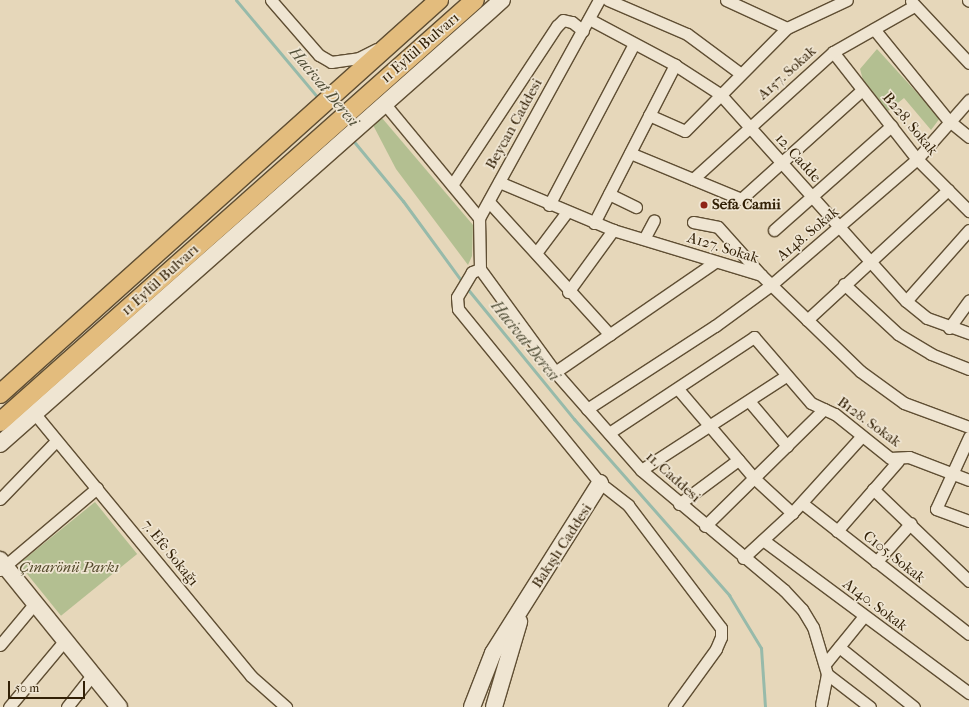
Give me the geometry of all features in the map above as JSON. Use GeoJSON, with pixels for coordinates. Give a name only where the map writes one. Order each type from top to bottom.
{"type":"FeatureCollection","features":[{"type":"Feature","properties":{"kind":"main road","name":"11 Eylül Bulvarı"},"geometry":{"type":"LineString","coordinates":[[0,394],[439,0]]}},
{"type":"Feature","properties":{"kind":"main road","name":"11 Eylül Bulvarı"},"geometry":{"type":"LineString","coordinates":[[0,422],[319,136],[375,103],[475,0]]}},
{"type":"Feature","properties":{"kind":"main road"},"geometry":{"type":"LineString","coordinates":[[0,444],[333,148],[375,103],[502,0]]}},
{"type":"Feature","properties":{"kind":"main road","name":"Bakışlı Caddesi"},"geometry":{"type":"LineString","coordinates":[[472,707],[493,653],[523,608],[600,484]]}},
{"type":"Feature","properties":{"kind":"main road"},"geometry":{"type":"LineString","coordinates":[[1,565],[35,602],[119,707]]}},
{"type":"Feature","properties":{"kind":"main road","name":"Bakışlı Caddesi"},"geometry":{"type":"LineString","coordinates":[[494,707],[523,608]]}},
{"type":"Feature","properties":{"kind":"street"},"geometry":{"type":"LineString","coordinates":[[270,0],[319,55],[331,62],[359,58],[392,41]]}},
{"type":"Feature","properties":{"kind":"street","name":"Beycan Caddesi"},"geometry":{"type":"LineString","coordinates":[[479,218],[490,203],[599,0]]}},
{"type":"Feature","properties":{"kind":"street"},"geometry":{"type":"LineString","coordinates":[[608,0],[686,34],[741,74]]}},
{"type":"Feature","properties":{"kind":"street"},"geometry":{"type":"LineString","coordinates":[[726,0],[749,4],[787,28]]}},
{"type":"Feature","properties":{"kind":"street"},"geometry":{"type":"LineString","coordinates":[[649,115],[685,131],[787,28],[847,0]]}},
{"type":"Feature","properties":{"kind":"street"},"geometry":{"type":"LineString","coordinates":[[913,3],[969,63]]}},
{"type":"Feature","properties":{"kind":"street","name":"A157. Sokak"},"geometry":{"type":"LineString","coordinates":[[693,179],[832,52],[874,29],[913,3]]}},
{"type":"Feature","properties":{"kind":"street","name":"12. Cadde"},"geometry":{"type":"LineString","coordinates":[[589,19],[675,65],[720,94],[906,301],[927,318],[949,328],[969,333]]}},
{"type":"Feature","properties":{"kind":"street"},"geometry":{"type":"LineString","coordinates":[[452,186],[557,26],[563,20],[572,22],[583,31]]}},
{"type":"Feature","properties":{"kind":"street"},"geometry":{"type":"LineString","coordinates":[[874,29],[948,120],[969,137]]}},
{"type":"Feature","properties":{"kind":"street"},"geometry":{"type":"LineString","coordinates":[[549,205],[634,44]]}},
{"type":"Feature","properties":{"kind":"street","name":"B228. Sokak"},"geometry":{"type":"LineString","coordinates":[[832,52],[917,159],[969,211]]}},
{"type":"Feature","properties":{"kind":"street"},"geometry":{"type":"LineString","coordinates":[[594,223],[675,65]]}},
{"type":"Feature","properties":{"kind":"street"},"geometry":{"type":"LineString","coordinates":[[630,153],[741,199],[862,90]]}},
{"type":"Feature","properties":{"kind":"street","name":"A148. Sokak"},"geometry":{"type":"LineString","coordinates":[[587,409],[715,326],[771,285],[839,228],[917,159],[948,120],[969,100]]}},
{"type":"Feature","properties":{"kind":"street"},"geometry":{"type":"LineString","coordinates":[[375,103],[452,186],[479,218],[476,271],[457,297],[458,309],[600,484],[628,505],[720,628],[721,637],[716,649],[674,707]]}},
{"type":"Feature","properties":{"kind":"street"},"geometry":{"type":"LineString","coordinates":[[774,230],[891,126]]}},
{"type":"Feature","properties":{"kind":"street","name":"A127. Sokak"},"geometry":{"type":"LineString","coordinates":[[500,182],[549,205],[613,230],[761,275],[835,350],[904,403],[969,427]]}},
{"type":"Feature","properties":{"kind":"street"},"geometry":{"type":"LineString","coordinates":[[807,320],[868,260],[948,190]]}},
{"type":"Feature","properties":{"kind":"street"},"geometry":{"type":"LineString","coordinates":[[609,194],[636,207]]}},
{"type":"Feature","properties":{"kind":"street"},"geometry":{"type":"LineString","coordinates":[[490,203],[536,253],[568,292],[610,335]]}},
{"type":"Feature","properties":{"kind":"street"},"geometry":{"type":"LineString","coordinates":[[536,253],[566,212]]}},
{"type":"Feature","properties":{"kind":"street"},"geometry":{"type":"LineString","coordinates":[[644,239],[654,220]]}},
{"type":"Feature","properties":{"kind":"street"},"geometry":{"type":"LineString","coordinates":[[693,222],[718,227],[761,275]]}},
{"type":"Feature","properties":{"kind":"street"},"geometry":{"type":"LineString","coordinates":[[568,292],[613,230]]}},
{"type":"Feature","properties":{"kind":"street"},"geometry":{"type":"LineString","coordinates":[[906,301],[969,230]]}},
{"type":"Feature","properties":{"kind":"street"},"geometry":{"type":"LineString","coordinates":[[555,372],[715,262]]}},
{"type":"Feature","properties":{"kind":"street","name":"11. Caddesi"},"geometry":{"type":"LineString","coordinates":[[476,271],[555,372],[641,470],[802,609],[814,627],[826,669],[821,704]]}},
{"type":"Feature","properties":{"kind":"street"},"geometry":{"type":"LineString","coordinates":[[844,284],[898,334],[931,354],[969,369]]}},
{"type":"Feature","properties":{"kind":"street"},"geometry":{"type":"LineString","coordinates":[[949,328],[969,300]]}},
{"type":"Feature","properties":{"kind":"street","name":"B128. Sokak"},"geometry":{"type":"LineString","coordinates":[[678,389],[754,337],[786,376],[811,403],[835,414],[861,437],[898,460],[909,457],[969,480]]}},
{"type":"Feature","properties":{"kind":"street"},"geometry":{"type":"LineString","coordinates":[[641,470],[786,376]]}},
{"type":"Feature","properties":{"kind":"street"},"geometry":{"type":"LineString","coordinates":[[609,434],[678,389],[708,426],[754,478],[792,513]]}},
{"type":"Feature","properties":{"kind":"street"},"geometry":{"type":"LineString","coordinates":[[749,401],[787,446]]}},
{"type":"Feature","properties":{"kind":"street"},"geometry":{"type":"LineString","coordinates":[[705,526],[824,408]]}},
{"type":"Feature","properties":{"kind":"street","name":"7. Efe Sokağı"},"geometry":{"type":"LineString","coordinates":[[35,414],[56,442],[97,488],[251,676],[286,707]]}},
{"type":"Feature","properties":{"kind":"street"},"geometry":{"type":"LineString","coordinates":[[743,558],[802,503],[861,437]]}},
{"type":"Feature","properties":{"kind":"street"},"geometry":{"type":"LineString","coordinates":[[969,437],[936,509],[969,521]]}},
{"type":"Feature","properties":{"kind":"street"},"geometry":{"type":"LineString","coordinates":[[0,499],[56,442]]}},
{"type":"Feature","properties":{"kind":"street"},"geometry":{"type":"LineString","coordinates":[[679,504],[738,460]]}},
{"type":"Feature","properties":{"kind":"street"},"geometry":{"type":"LineString","coordinates":[[837,531],[898,460]]}},
{"type":"Feature","properties":{"kind":"street"},"geometry":{"type":"LineString","coordinates":[[1,565],[97,488]]}},
{"type":"Feature","properties":{"kind":"street"},"geometry":{"type":"LineString","coordinates":[[873,489],[911,523],[969,581]]}},
{"type":"Feature","properties":{"kind":"street","name":"C105. Sokak"},"geometry":{"type":"LineString","coordinates":[[802,503],[969,634]]}},
{"type":"Feature","properties":{"kind":"street"},"geometry":{"type":"LineString","coordinates":[[876,562],[911,523]]}},
{"type":"Feature","properties":{"kind":"street","name":"A140. Sokak"},"geometry":{"type":"LineString","coordinates":[[763,540],[969,693]]}},
{"type":"Feature","properties":{"kind":"street"},"geometry":{"type":"LineString","coordinates":[[0,645],[35,602]]}},
{"type":"Feature","properties":{"kind":"street"},"geometry":{"type":"LineString","coordinates":[[864,616],[839,647],[826,669],[870,707]]}},
{"type":"Feature","properties":{"kind":"street"},"geometry":{"type":"LineString","coordinates":[[9,707],[65,640]]}},
{"type":"Feature","properties":{"kind":"street"},"geometry":{"type":"LineString","coordinates":[[839,647],[914,707]]}},
{"type":"Feature","properties":{"kind":"street"},"geometry":{"type":"LineString","coordinates":[[67,707],[93,674]]}},
{"type":"Feature","properties":{"kind":"green space"},"geometry":{"type":"Polygon","coordinates":[[[877,49],[940,118],[931,130],[904,98],[888,111],[863,80],[860,69],[877,49]]]}},
{"type":"Feature","properties":{"kind":"green space"},"geometry":{"type":"Polygon","coordinates":[[[382,118],[473,225],[472,256],[468,265],[396,169],[373,125],[382,118]]]}},
{"type":"Feature","properties":{"kind":"green space","name":"Çınarönü Parkı"},"geometry":{"type":"Polygon","coordinates":[[[95,502],[137,554],[61,616],[19,564],[95,502]]]}},
{"type":"Feature","properties":{"kind":"waterway","name":"Hacivat Deresi"},"geometry":{"type":"LineString","coordinates":[[236,0],[320,100]]}},
{"type":"Feature","properties":{"kind":"waterway","name":"Hacivat Deresi"},"geometry":{"type":"LineString","coordinates":[[351,138],[403,201],[463,283]]}},
{"type":"Feature","properties":{"kind":"waterway","name":"Hacivat Deresi"},"geometry":{"type":"LineString","coordinates":[[466,287],[574,419],[729,595],[761,648],[765,707]]}},
{"type":"Feature","properties":{"kind":"place","name":"Sefa Camii"},"geometry":{"type":"Point","coordinates":[704,205]}}]}
